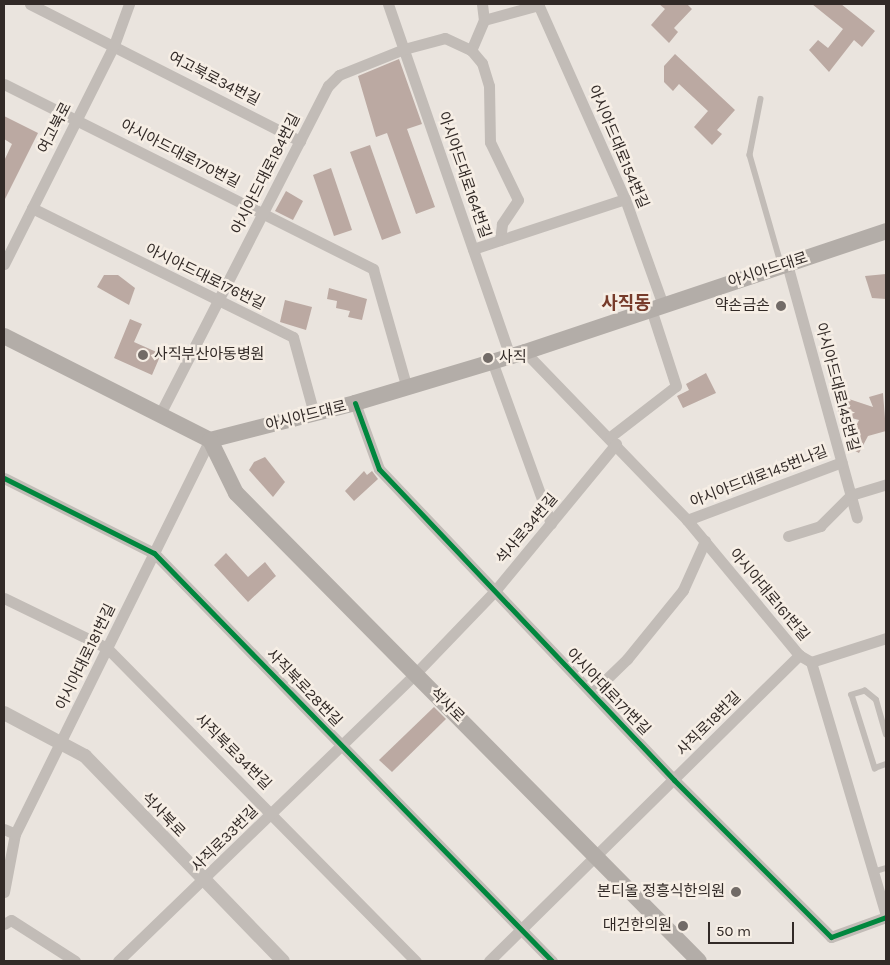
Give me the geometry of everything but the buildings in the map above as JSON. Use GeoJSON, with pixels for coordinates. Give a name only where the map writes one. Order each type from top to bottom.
{"type":"FeatureCollection","features":[{"type":"Feature","properties":{"kind":"main road","name":"아시아드대로"},"geometry":{"type":"LineString","coordinates":[[210,440],[355,403],[518,354],[886,231]]}},
{"type":"Feature","properties":{"kind":"main road"},"geometry":{"type":"LineString","coordinates":[[4,336],[210,440]]}},
{"type":"Feature","properties":{"kind":"main road","name":"석사로"},"geometry":{"type":"LineString","coordinates":[[210,440],[236,493],[699,961]]}},
{"type":"Feature","properties":{"kind":"street","name":"여고북로34번길"},"geometry":{"type":"LineString","coordinates":[[30,4],[300,141]]}},
{"type":"Feature","properties":{"kind":"street","name":"여고북로"},"geometry":{"type":"LineString","coordinates":[[4,264],[114,45],[129,4]]}},
{"type":"Feature","properties":{"kind":"street","name":"아시아드대로164번길"},"geometry":{"type":"LineString","coordinates":[[388,4],[473,249],[518,354]]}},
{"type":"Feature","properties":{"kind":"street"},"geometry":{"type":"LineString","coordinates":[[482,4],[484,20],[471,50],[482,63],[489,86],[490,142],[518,200],[502,224],[500,240]]}},
{"type":"Feature","properties":{"kind":"street"},"geometry":{"type":"LineString","coordinates":[[484,20],[539,4]]}},
{"type":"Feature","properties":{"kind":"street","name":"아시아드대로154번길"},"geometry":{"type":"LineString","coordinates":[[539,4],[625,199],[657,307]]}},
{"type":"Feature","properties":{"kind":"street","name":"아시아드대로184번길"},"geometry":{"type":"LineString","coordinates":[[160,414],[328,86],[339,75],[404,49],[445,38],[471,50]]}},
{"type":"Feature","properties":{"kind":"street","name":"아시아드대로170번길"},"geometry":{"type":"LineString","coordinates":[[4,84],[373,268],[407,388]]}},
{"type":"Feature","properties":{"kind":"street"},"geometry":{"type":"LineString","coordinates":[[473,249],[625,199]]}},
{"type":"Feature","properties":{"kind":"street","name":"아시아드대로176번길"},"geometry":{"type":"LineString","coordinates":[[32,208],[293,337],[314,414]]}},
{"type":"Feature","properties":{"kind":"street","name":"아시아드대로145번길"},"geometry":{"type":"LineString","coordinates":[[784,265],[857,518]]}},
{"type":"Feature","properties":{"kind":"street","name":"석사로34번길"},"geometry":{"type":"LineString","coordinates":[[416,673],[494,592],[551,524],[613,440],[676,386],[657,307]]}},
{"type":"Feature","properties":{"kind":"street","name":"아시아대로161번길"},"geometry":{"type":"LineString","coordinates":[[518,354],[613,440],[687,520],[799,655],[812,662],[886,916]]}},
{"type":"Feature","properties":{"kind":"street"},"geometry":{"type":"LineString","coordinates":[[492,362],[551,524]]}},
{"type":"Feature","properties":{"kind":"street","name":"아시아대로171번길"},"geometry":{"type":"LineString","coordinates":[[355,403],[379,469],[674,780],[830,937],[886,916]]}},
{"type":"Feature","properties":{"kind":"street","name":"아시아대로181번길"},"geometry":{"type":"LineString","coordinates":[[4,892],[15,834],[210,440]]}},
{"type":"Feature","properties":{"kind":"street","name":"아시아드대로145번나길"},"geometry":{"type":"LineString","coordinates":[[687,520],[842,462]]}},
{"type":"Feature","properties":{"kind":"street","name":"사직북로28번길"},"geometry":{"type":"LineString","coordinates":[[4,478],[154,553],[552,961]]}},
{"type":"Feature","properties":{"kind":"street"},"geometry":{"type":"LineString","coordinates":[[788,536],[820,526],[851,495],[886,484]]}},
{"type":"Feature","properties":{"kind":"street"},"geometry":{"type":"LineString","coordinates":[[592,693],[627,659],[683,590],[705,542]]}},
{"type":"Feature","properties":{"kind":"street","name":"사직북로34번길"},"geometry":{"type":"LineString","coordinates":[[4,598],[107,648],[273,813],[416,961]]}},
{"type":"Feature","properties":{"kind":"street"},"geometry":{"type":"LineString","coordinates":[[812,662],[886,638]]}},
{"type":"Feature","properties":{"kind":"street","name":"사직로18번길"},"geometry":{"type":"LineString","coordinates":[[489,961],[598,857],[799,655]]}},
{"type":"Feature","properties":{"kind":"street","name":"사직로33번길"},"geometry":{"type":"LineString","coordinates":[[118,961],[205,881],[416,673]]}},
{"type":"Feature","properties":{"kind":"street","name":"석사북로"},"geometry":{"type":"LineString","coordinates":[[4,713],[61,741],[85,756],[283,961]]}},
{"type":"Feature","properties":{"kind":"street"},"geometry":{"type":"LineString","coordinates":[[4,829],[15,834]]}},
{"type":"Feature","properties":{"kind":"street"},"geometry":{"type":"LineString","coordinates":[[4,924],[11,920],[74,961]]}},
{"type":"Feature","properties":{"kind":"lane"},"geometry":{"type":"LineString","coordinates":[[761,99],[750,155],[784,265]]}},
{"type":"Feature","properties":{"kind":"lane"},"geometry":{"type":"LineString","coordinates":[[886,735],[876,700],[865,691],[852,695],[875,768],[886,764]]}},
{"type":"Feature","properties":{"kind":"lane"},"geometry":{"type":"LineString","coordinates":[[874,872],[886,868]]}},
{"type":"Feature","properties":{"kind":"cycle path"},"geometry":{"type":"LineString","coordinates":[[355,403],[379,469],[674,780],[831,937],[886,917]]}},
{"type":"Feature","properties":{"kind":"cycle path"},"geometry":{"type":"LineString","coordinates":[[4,478],[154,553],[552,961]]}},
{"type":"Feature","properties":{"kind":"place","name":"약손금손"},"geometry":{"type":"Point","coordinates":[781,306]}},
{"type":"Feature","properties":{"kind":"place","name":"사직부산아동병원"},"geometry":{"type":"Point","coordinates":[143,355]}},
{"type":"Feature","properties":{"kind":"place","name":"사직"},"geometry":{"type":"Point","coordinates":[488,358]}},
{"type":"Feature","properties":{"kind":"place","name":"본디올 정흥식한의원"},"geometry":{"type":"Point","coordinates":[736,892]}},
{"type":"Feature","properties":{"kind":"place","name":"대건한의원"},"geometry":{"type":"Point","coordinates":[683,926]}},
{"type":"Feature","properties":{"kind":"district","name":"사직동"},"geometry":{"type":"Point","coordinates":[626,303]}}]}
